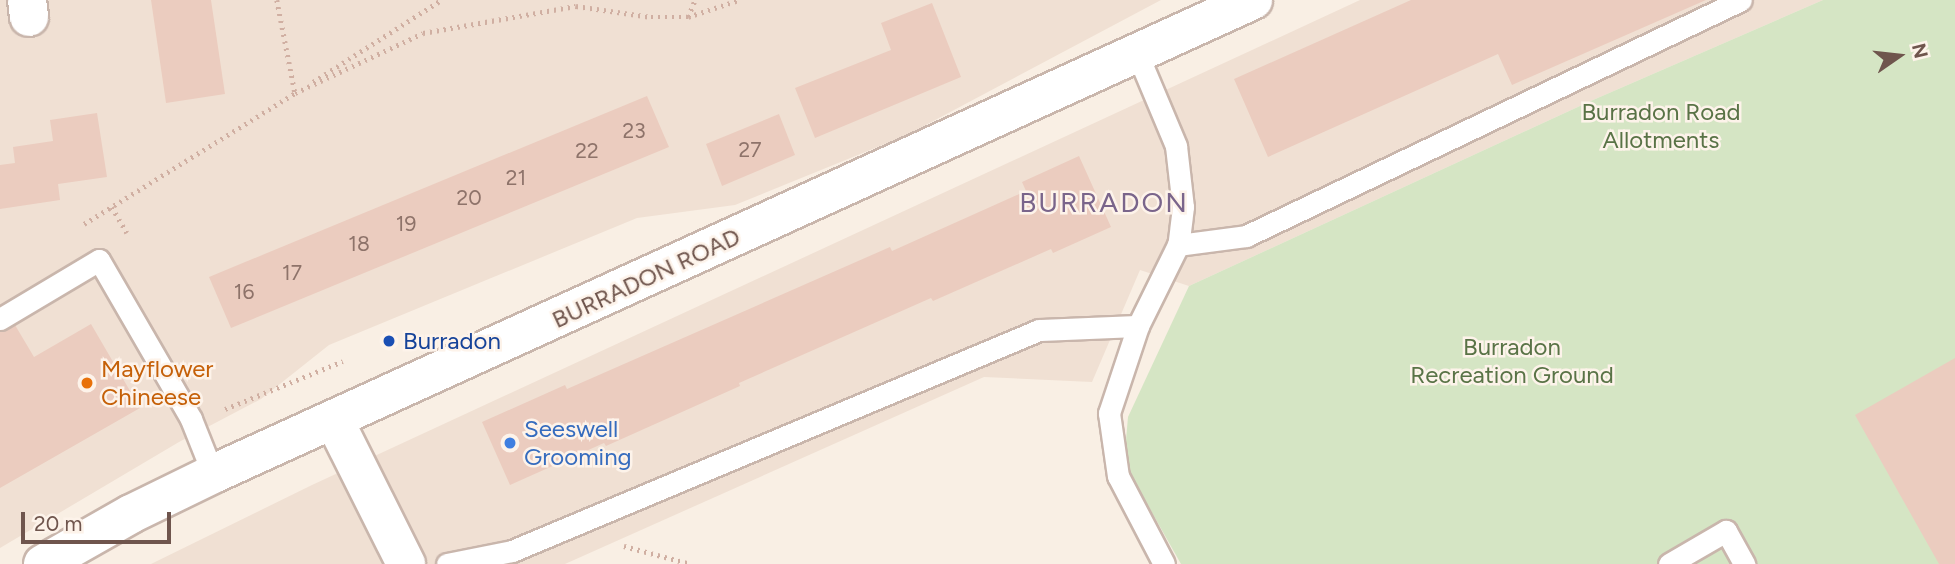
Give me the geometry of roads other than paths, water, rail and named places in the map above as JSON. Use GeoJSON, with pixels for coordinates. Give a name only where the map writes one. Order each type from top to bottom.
{"type":"FeatureCollection","features":[{"type":"Feature","properties":{"kind":"main road","name":"BURRADON ROAD"},"geometry":{"type":"LineString","coordinates":[[43,564],[131,514],[213,474],[1253,0]]}},
{"type":"Feature","properties":{"kind":"main road"},"geometry":{"type":"LineString","coordinates":[[334,420],[406,564]]}},
{"type":"Feature","properties":{"kind":"lane"},"geometry":{"type":"LineString","coordinates":[[1178,245],[1246,236],[1741,0]]}},
{"type":"Feature","properties":{"kind":"lane"},"geometry":{"type":"LineString","coordinates":[[1137,53],[1176,146],[1182,207],[1178,245],[1139,326],[1109,413],[1118,476],[1164,564]]}},
{"type":"Feature","properties":{"kind":"lane"},"geometry":{"type":"LineString","coordinates":[[0,319],[99,260],[191,419],[213,474]]}},
{"type":"Feature","properties":{"kind":"lane"},"geometry":{"type":"LineString","coordinates":[[447,564],[512,551],[1039,330],[1139,326]]}},
{"type":"Feature","properties":{"kind":"lane"},"geometry":{"type":"LineString","coordinates":[[1669,564],[1726,531],[1744,564]]}},
{"type":"Feature","properties":{"kind":"place","name":"Burradon"},"geometry":{"type":"Point","coordinates":[389,341]}},
{"type":"Feature","properties":{"kind":"place","name":"Mayflower Chineese"},"geometry":{"type":"Point","coordinates":[87,383]}},
{"type":"Feature","properties":{"kind":"place","name":"Seeswell Grooming"},"geometry":{"type":"Point","coordinates":[510,443]}},
{"type":"Feature","properties":{"kind":"district","name":"BURRADON"},"geometry":{"type":"Point","coordinates":[1104,202]}},
{"type":"Feature","properties":{"kind":"park label","name":"Burradon Road Allotments"},"geometry":{"type":"Point","coordinates":[1661,126]}},
{"type":"Feature","properties":{"kind":"park label","name":"Burradon Recreation Ground"},"geometry":{"type":"Point","coordinates":[1512,361]}}]}
